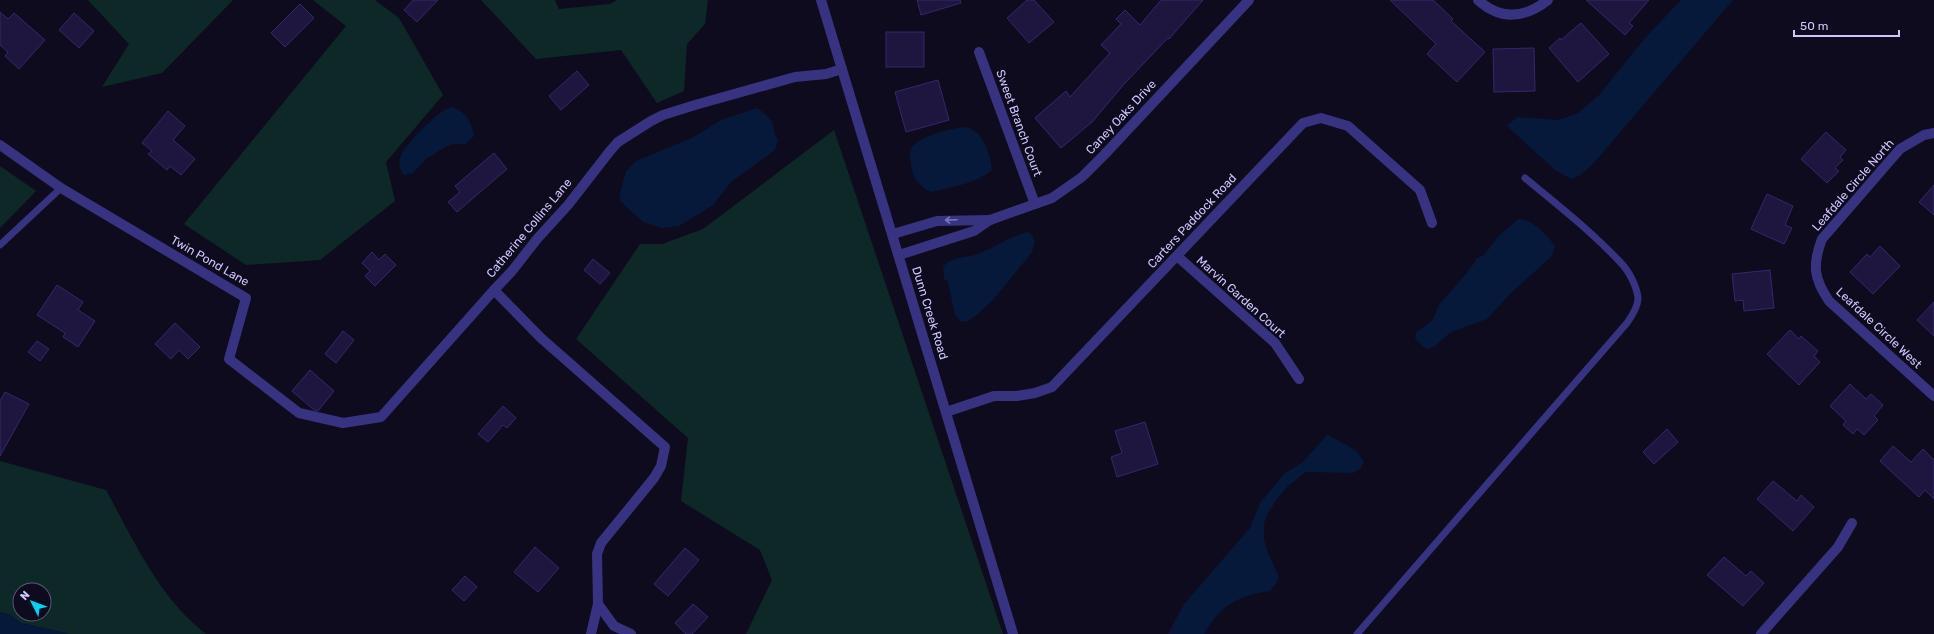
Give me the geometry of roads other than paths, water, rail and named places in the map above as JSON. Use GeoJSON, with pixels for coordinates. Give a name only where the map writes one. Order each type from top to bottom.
{"type":"FeatureCollection","features":[{"type":"Feature","properties":{"kind":"street","name":"Dunn Creek Road"},"geometry":{"type":"LineString","coordinates":[[821,0],[900,255],[1013,634]]}},
{"type":"Feature","properties":{"kind":"street","name":"Caney Oaks Drive"},"geometry":{"type":"LineString","coordinates":[[900,255],[974,231],[990,220],[1052,198],[1082,177],[1249,0]]}},
{"type":"Feature","properties":{"kind":"street"},"geometry":{"type":"LineString","coordinates":[[1478,0],[1496,12],[1509,15],[1524,14],[1537,9],[1548,0]]}},
{"type":"Feature","properties":{"kind":"street","name":"Sweet Branch Court"},"geometry":{"type":"LineString","coordinates":[[979,52],[1035,204]]}},
{"type":"Feature","properties":{"kind":"street","name":"Catherine Collins Lane"},"geometry":{"type":"LineString","coordinates":[[591,634],[598,604],[596,554],[601,543],[662,466],[664,447],[541,338],[494,290],[512,271],[537,239],[568,206],[618,142],[651,121],[663,115],[695,105],[788,79],[826,74],[842,69]]}},
{"type":"Feature","properties":{"kind":"street","name":"Carters Paddock Road"},"geometry":{"type":"LineString","coordinates":[[946,412],[994,396],[1016,396],[1035,393],[1052,387],[1303,123],[1321,118],[1348,126],[1420,190],[1432,223]]}},
{"type":"Feature","properties":{"kind":"street","name":"Leafdale Circle North"},"geometry":{"type":"LineString","coordinates":[[1815,273],[1816,253],[1822,239],[1900,149],[1924,135],[1934,133]]}},
{"type":"Feature","properties":{"kind":"street","name":"Twin Pond Lane"},"geometry":{"type":"LineString","coordinates":[[0,145],[61,188],[246,298],[229,359],[299,413],[343,423],[381,417],[494,290]]}},
{"type":"Feature","properties":{"kind":"street","name":"Caney Oaks Drive"},"geometry":{"type":"LineString","coordinates":[[893,234],[937,221],[990,220]]}},
{"type":"Feature","properties":{"kind":"street","name":"Marvin Garden Court"},"geometry":{"type":"LineString","coordinates":[[1177,256],[1275,343],[1299,379]]}},
{"type":"Feature","properties":{"kind":"street","name":"Leafdale Circle West"},"geometry":{"type":"LineString","coordinates":[[1815,273],[1819,286],[1829,301],[1934,396]]}},
{"type":"Feature","properties":{"kind":"street"},"geometry":{"type":"LineString","coordinates":[[1761,634],[1838,547],[1852,523]]}},
{"type":"Feature","properties":{"kind":"street"},"geometry":{"type":"LineString","coordinates":[[598,604],[614,626],[631,634]]}},
{"type":"Feature","properties":{"kind":"lane"},"geometry":{"type":"LineString","coordinates":[[1357,634],[1622,329],[1634,313],[1638,299],[1634,283],[1622,264],[1562,208],[1525,178]]}},
{"type":"Feature","properties":{"kind":"lane"},"geometry":{"type":"LineString","coordinates":[[0,245],[61,188]]}},
{"type":"Feature","properties":{"kind":"water"},"geometry":{"type":"Polygon","coordinates":[[[1681,0],[1733,0],[1593,164],[1579,176],[1571,179],[1555,170],[1507,126],[1517,117],[1559,120],[1578,113],[1599,95],[1645,38],[1681,0]]]}},
{"type":"Feature","properties":{"kind":"water"},"geometry":{"type":"Polygon","coordinates":[[[451,107],[464,114],[472,126],[474,136],[466,144],[452,144],[442,149],[426,159],[413,173],[404,175],[399,163],[404,150],[431,120],[451,107]]]}},
{"type":"Feature","properties":{"kind":"water"},"geometry":{"type":"Polygon","coordinates":[[[757,108],[772,122],[778,140],[775,150],[731,182],[713,205],[679,226],[662,228],[643,222],[620,201],[620,193],[626,171],[636,161],[694,137],[721,120],[757,108]]]}},
{"type":"Feature","properties":{"kind":"water"},"geometry":{"type":"Polygon","coordinates":[[[967,127],[978,134],[985,144],[990,157],[992,170],[971,182],[931,192],[927,190],[917,181],[912,170],[910,155],[912,147],[918,142],[934,134],[967,127]]]}},
{"type":"Feature","properties":{"kind":"water"},"geometry":{"type":"Polygon","coordinates":[[[1518,219],[1523,219],[1534,224],[1548,237],[1555,246],[1552,256],[1512,292],[1487,319],[1451,332],[1434,347],[1428,349],[1422,346],[1415,338],[1416,332],[1433,319],[1439,305],[1470,269],[1477,258],[1484,255],[1498,237],[1518,219]]]}},
{"type":"Feature","properties":{"kind":"water"},"geometry":{"type":"Polygon","coordinates":[[[1027,232],[1032,235],[1035,241],[1032,252],[993,300],[978,314],[966,322],[960,321],[955,315],[948,282],[944,279],[943,267],[950,261],[975,255],[1027,232]]]}},
{"type":"Feature","properties":{"kind":"water"},"geometry":{"type":"Polygon","coordinates":[[[1327,435],[1356,451],[1364,462],[1360,469],[1353,473],[1306,472],[1288,486],[1277,499],[1267,514],[1264,524],[1264,539],[1268,553],[1279,577],[1270,591],[1239,599],[1231,604],[1217,616],[1204,634],[1168,634],[1184,604],[1250,528],[1260,503],[1285,473],[1303,462],[1327,435]]]}},
{"type":"Feature","properties":{"kind":"water"},"geometry":{"type":"Polygon","coordinates":[[[0,612],[12,616],[12,622],[20,622],[70,634],[0,634],[0,612]]]}}]}
